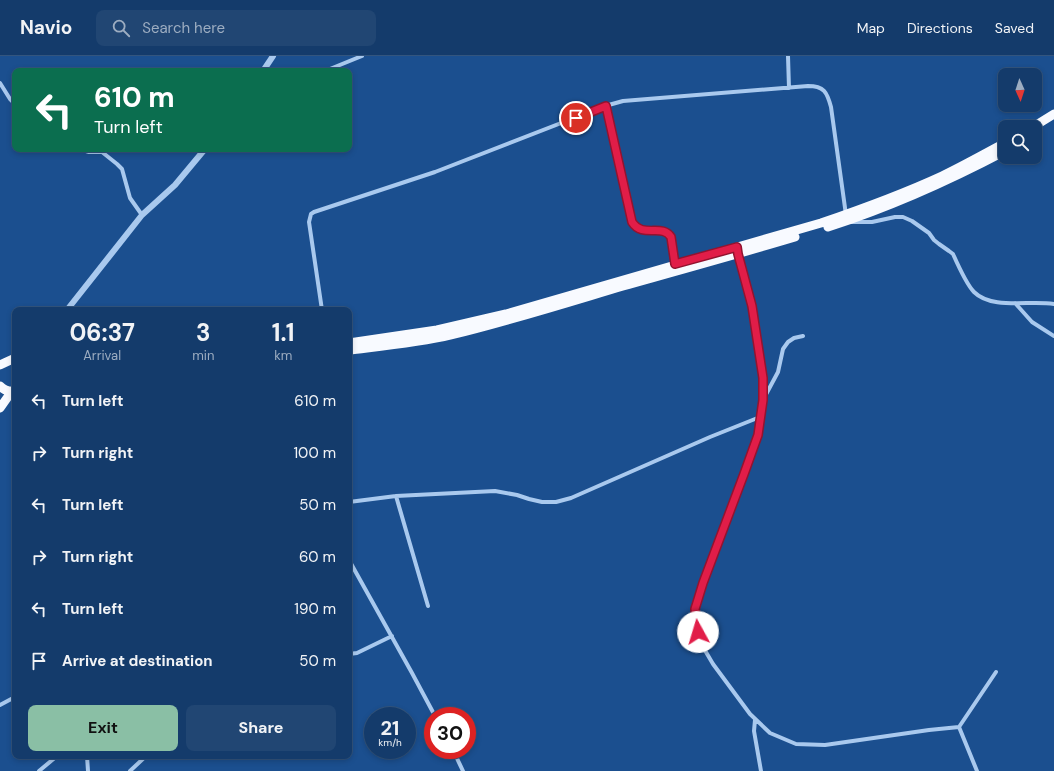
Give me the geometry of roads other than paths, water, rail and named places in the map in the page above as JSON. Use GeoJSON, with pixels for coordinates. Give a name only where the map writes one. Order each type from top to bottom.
{"type":"FeatureCollection","features":[{"type":"Feature","properties":{"kind":"highway"},"geometry":{"type":"LineString","coordinates":[[1042,121],[1054,114]]}},
{"type":"Feature","properties":{"kind":"highway"},"geometry":{"type":"LineString","coordinates":[[1042,129],[1054,121]]}},
{"type":"Feature","properties":{"kind":"highway"},"geometry":{"type":"LineString","coordinates":[[846,218],[998,150]]}},
{"type":"Feature","properties":{"kind":"highway"},"geometry":{"type":"LineString","coordinates":[[352,350],[444,336],[846,218],[866,214],[954,177],[998,151]]}},
{"type":"Feature","properties":{"kind":"highway"},"geometry":{"type":"LineString","coordinates":[[648,276],[675,264],[738,250]]}},
{"type":"Feature","properties":{"kind":"highway"},"geometry":{"type":"LineString","coordinates":[[352,343],[437,330],[507,317]]}},
{"type":"Feature","properties":{"kind":"highway"},"geometry":{"type":"LineString","coordinates":[[0,365],[12,359]]}},
{"type":"Feature","properties":{"kind":"highway"},"geometry":{"type":"LineString","coordinates":[[0,386],[5,390],[12,391]]}},
{"type":"Feature","properties":{"kind":"highway"},"geometry":{"type":"LineString","coordinates":[[0,408],[12,393]]}},
{"type":"Feature","properties":{"kind":"street"},"geometry":{"type":"LineString","coordinates":[[265,68],[273,56]]}},
{"type":"Feature","properties":{"kind":"street"},"geometry":{"type":"LineString","coordinates":[[332,68],[362,56]]}},
{"type":"Feature","properties":{"kind":"street"},"geometry":{"type":"LineString","coordinates":[[788,56],[789,88]]}},
{"type":"Feature","properties":{"kind":"street"},"geometry":{"type":"LineString","coordinates":[[0,83],[12,101]]}},
{"type":"Feature","properties":{"kind":"street"},"geometry":{"type":"LineString","coordinates":[[322,307],[308,222],[311,214],[314,212],[435,172],[606,106],[623,101],[816,86],[823,89],[828,97],[831,108],[846,218],[854,222],[866,223],[895,217],[902,217],[912,221],[929,233],[934,240],[952,254],[974,292],[993,301],[1054,304]]}},
{"type":"Feature","properties":{"kind":"street"},"geometry":{"type":"LineString","coordinates":[[606,106],[632,222],[634,226],[642,230],[662,231],[669,234],[671,237],[675,264]]}},
{"type":"Feature","properties":{"kind":"street"},"geometry":{"type":"LineString","coordinates":[[89,152],[102,152],[122,169],[130,198],[142,216]]}},
{"type":"Feature","properties":{"kind":"street"},"geometry":{"type":"LineString","coordinates":[[69,307],[142,216],[175,185],[202,152]]}},
{"type":"Feature","properties":{"kind":"street"},"geometry":{"type":"LineString","coordinates":[[866,214],[877,221]]}},
{"type":"Feature","properties":{"kind":"street"},"geometry":{"type":"LineString","coordinates":[[738,250],[752,306],[763,378],[763,400],[758,435],[703,583],[695,609],[698,632],[703,647],[713,664],[750,714],[770,733],[796,744],[825,745],[959,727],[996,672]]}},
{"type":"Feature","properties":{"kind":"street"},"geometry":{"type":"LineString","coordinates":[[1015,303],[1032,322],[1054,336]]}},
{"type":"Feature","properties":{"kind":"street"},"geometry":{"type":"LineString","coordinates":[[763,400],[778,372],[783,349],[788,342],[794,338],[803,336]]}},
{"type":"Feature","properties":{"kind":"street"},"geometry":{"type":"LineString","coordinates":[[352,502],[396,496],[495,491],[542,502],[556,502],[579,495],[710,437],[760,417]]}},
{"type":"Feature","properties":{"kind":"street"},"geometry":{"type":"LineString","coordinates":[[396,496],[428,606]]}},
{"type":"Feature","properties":{"kind":"street"},"geometry":{"type":"LineString","coordinates":[[352,565],[430,707]]}},
{"type":"Feature","properties":{"kind":"street"},"geometry":{"type":"LineString","coordinates":[[352,654],[357,653],[392,636]]}},
{"type":"Feature","properties":{"kind":"street"},"geometry":{"type":"LineString","coordinates":[[0,705],[12,699]]}},
{"type":"Feature","properties":{"kind":"street"},"geometry":{"type":"LineString","coordinates":[[755,720],[754,731],[761,771]]}},
{"type":"Feature","properties":{"kind":"street"},"geometry":{"type":"LineString","coordinates":[[959,727],[977,771]]}},
{"type":"Feature","properties":{"kind":"street"},"geometry":{"type":"LineString","coordinates":[[39,771],[53,759]]}},
{"type":"Feature","properties":{"kind":"street"},"geometry":{"type":"LineString","coordinates":[[87,759],[88,771]]}},
{"type":"Feature","properties":{"kind":"street"},"geometry":{"type":"LineString","coordinates":[[130,771],[143,759]]}},
{"type":"Feature","properties":{"kind":"street"},"geometry":{"type":"LineString","coordinates":[[457,759],[463,771]]}}]}
